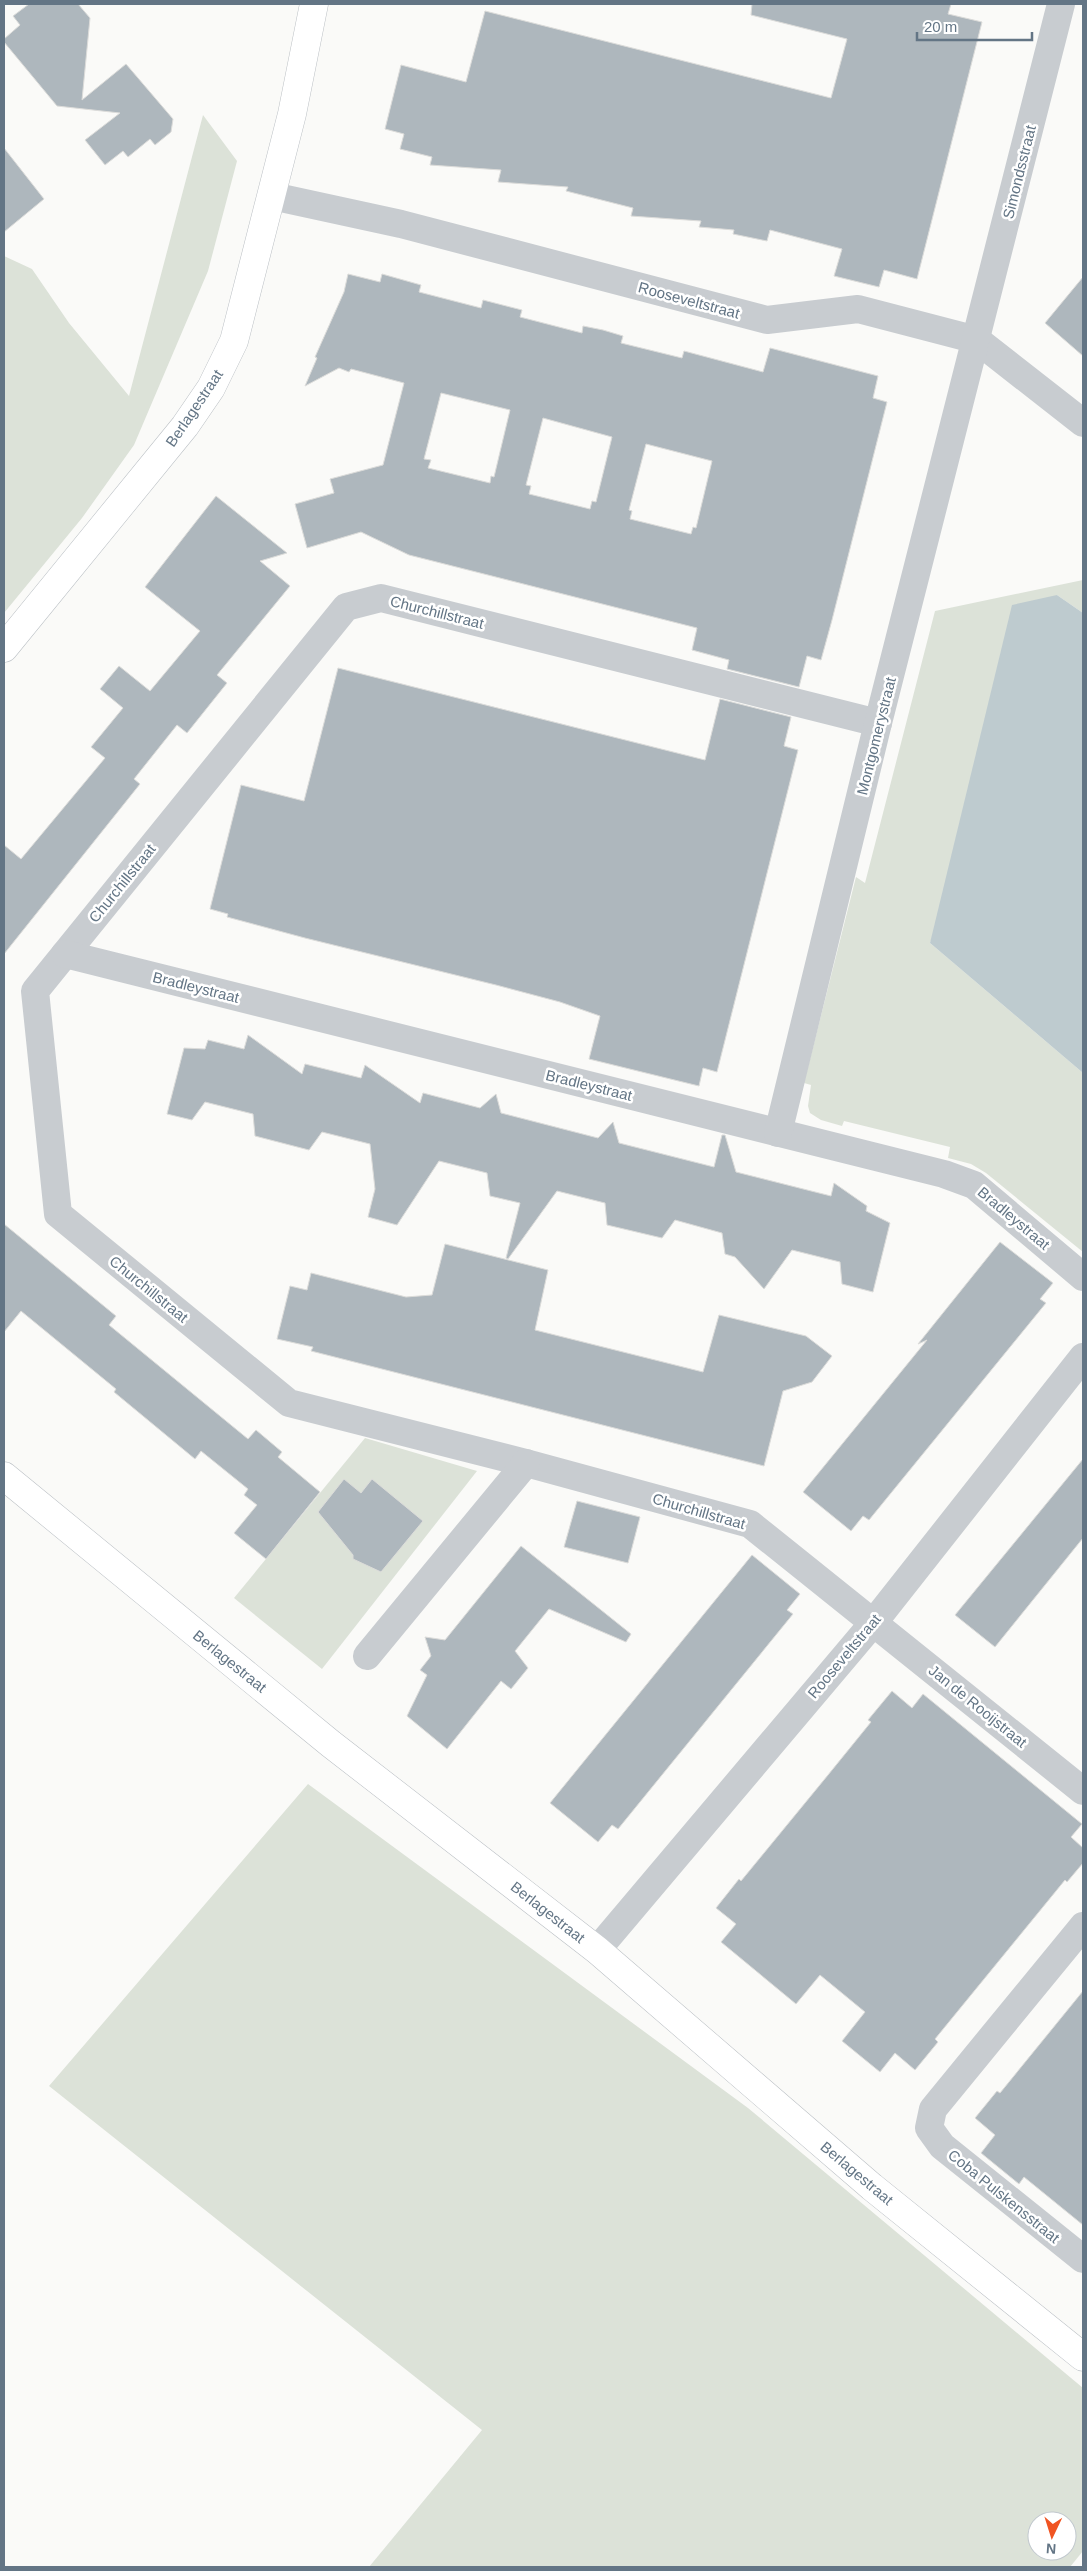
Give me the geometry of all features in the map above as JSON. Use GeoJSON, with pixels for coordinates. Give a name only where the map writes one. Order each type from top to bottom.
{"type":"FeatureCollection","features":[{"type":"Feature","properties":{"kind":"street","name":"Berlagestraat"},"geometry":{"type":"LineString","coordinates":[[4,648],[185,426],[211,388],[234,341],[292,114],[314,4]]}},
{"type":"Feature","properties":{"kind":"street","name":"Simondsstraat"},"geometry":{"type":"LineString","coordinates":[[977,340],[1061,4]]}},
{"type":"Feature","properties":{"kind":"street","name":"Rooseveltstraat"},"geometry":{"type":"LineString","coordinates":[[272,196],[401,224],[767,320],[858,309],[977,340],[1083,423]]}},
{"type":"Feature","properties":{"kind":"street","name":"Montgomerystraat"},"geometry":{"type":"LineString","coordinates":[[778,1133],[878,723],[977,340]]}},
{"type":"Feature","properties":{"kind":"street","name":"Churchillstraat"},"geometry":{"type":"LineString","coordinates":[[874,1622],[750,1524],[526,1463],[289,1403],[58,1214],[35,992],[346,607],[381,598],[878,723]]}},
{"type":"Feature","properties":{"kind":"street","name":"Bradleystraat"},"geometry":{"type":"LineString","coordinates":[[65,954],[944,1174],[974,1185],[1083,1276]]}},
{"type":"Feature","properties":{"kind":"street","name":"Rooseveltstraat"},"geometry":{"type":"LineString","coordinates":[[597,1950],[874,1622],[1083,1356]]}},
{"type":"Feature","properties":{"kind":"street"},"geometry":{"type":"LineString","coordinates":[[367,1656],[526,1463]]}},
{"type":"Feature","properties":{"kind":"street","name":"Berlagestraat"},"geometry":{"type":"LineString","coordinates":[[4,1476],[331,1744],[597,1950],[872,2187],[1083,2357]]}},
{"type":"Feature","properties":{"kind":"street","name":"Jan de Rooijstraat"},"geometry":{"type":"LineString","coordinates":[[874,1622],[1083,1791]]}},
{"type":"Feature","properties":{"kind":"street","name":"Coba Pulskensstraat"},"geometry":{"type":"LineString","coordinates":[[1083,1926],[933,2109],[929,2128],[942,2146],[1083,2259]]}},
{"type":"Feature","properties":{"kind":"shaded area"},"geometry":{"type":"Polygon","coordinates":[[[203,115],[237,161],[208,271],[134,445],[82,518],[4,613],[4,256],[32,269],[69,323],[129,396],[203,115]]]}},
{"type":"Feature","properties":{"kind":"shaded area"},"geometry":{"type":"Polygon","coordinates":[[[1083,580],[1083,613],[1057,595],[930,943],[1083,1073],[1083,1252],[986,1173],[971,1164],[948,1158],[950,1147],[844,1121],[842,1126],[821,1120],[810,1113],[808,1106],[811,1085],[804,1083],[856,877],[865,883],[935,611],[1083,580]]]}},
{"type":"Feature","properties":{"kind":"shaded area"},"geometry":{"type":"Polygon","coordinates":[[[1057,595],[1083,613],[1083,1073],[930,943],[1012,605],[1057,595]]]}},
{"type":"Feature","properties":{"kind":"shaded area"},"geometry":{"type":"Polygon","coordinates":[[[365,1438],[477,1471],[322,1669],[234,1598],[365,1438]]]}},
{"type":"Feature","properties":{"kind":"shaded area"},"geometry":{"type":"Polygon","coordinates":[[[308,1784],[748,2108],[1083,2388],[1083,2551],[1077,2558],[1077,2511],[1027,2511],[1027,2561],[1075,2561],[1070,2567],[369,2567],[482,2430],[49,2086],[308,1784]]]}},
{"type":"Feature","properties":{"kind":"building"},"geometry":{"type":"Polygon","coordinates":[[[29,4],[78,4],[90,18],[82,100],[126,64],[173,119],[171,132],[155,145],[150,139],[128,157],[123,151],[105,165],[85,140],[120,113],[57,106],[4,42],[4,39],[20,25],[13,16],[29,4]]]}},
{"type":"Feature","properties":{"kind":"building"},"geometry":{"type":"Polygon","coordinates":[[[752,4],[951,4],[948,14],[982,22],[917,279],[884,270],[879,287],[834,276],[842,249],[770,230],[767,241],[733,234],[734,230],[699,227],[701,221],[631,216],[633,208],[566,191],[568,187],[498,182],[501,170],[430,165],[432,157],[400,149],[404,134],[385,129],[401,65],[466,82],[485,11],[831,98],[847,39],[751,15],[752,4]]]}},
{"type":"Feature","properties":{"kind":"building"},"geometry":{"type":"Polygon","coordinates":[[[4,148],[44,199],[4,232],[4,148]]]}},
{"type":"Feature","properties":{"kind":"building"},"geometry":{"type":"Polygon","coordinates":[[[348,274],[380,282],[382,274],[421,285],[419,292],[481,308],[483,300],[522,310],[520,317],[582,333],[583,326],[603,330],[623,336],[621,343],[682,358],[684,351],[763,372],[770,348],[878,376],[873,398],[887,402],[832,620],[821,660],[807,656],[799,687],[727,669],[729,660],[692,650],[697,628],[409,555],[361,532],[307,548],[295,504],[334,493],[330,479],[383,465],[404,383],[351,369],[349,372],[339,368],[305,386],[317,358],[315,357],[344,292],[348,274]],[[441,393],[424,459],[431,460],[428,468],[490,483],[491,476],[494,477],[510,410],[441,393]],[[543,418],[526,485],[531,486],[529,494],[590,509],[592,501],[596,502],[612,437],[543,418]],[[646,444],[629,510],[632,511],[630,519],[691,534],[693,527],[696,528],[712,461],[646,444]]]}},
{"type":"Feature","properties":{"kind":"building"},"geometry":{"type":"Polygon","coordinates":[[[1083,277],[1083,356],[1045,323],[1083,277]]]}},
{"type":"Feature","properties":{"kind":"building"},"geometry":{"type":"Polygon","coordinates":[[[216,496],[287,553],[260,561],[290,586],[217,675],[227,683],[187,733],[177,725],[134,779],[140,784],[4,954],[4,845],[21,859],[105,758],[91,747],[123,708],[100,689],[119,666],[150,691],[200,631],[145,587],[216,496]]]}},
{"type":"Feature","properties":{"kind":"building"},"geometry":{"type":"Polygon","coordinates":[[[338,668],[705,760],[720,699],[791,717],[784,746],[798,750],[717,1072],[703,1068],[699,1086],[589,1059],[600,1016],[560,1002],[496,985],[227,917],[228,914],[210,909],[241,785],[304,801],[338,668]]]}},
{"type":"Feature","properties":{"kind":"building"},"geometry":{"type":"Polygon","coordinates":[[[248,1035],[302,1074],[305,1064],[361,1078],[365,1065],[420,1103],[423,1093],[480,1108],[496,1094],[501,1113],[598,1138],[613,1122],[619,1143],[714,1167],[722,1135],[725,1135],[736,1172],[831,1196],[834,1183],[867,1206],[866,1211],[890,1223],[873,1292],[842,1284],[840,1262],[792,1250],[764,1289],[735,1257],[725,1254],[722,1233],[675,1220],[662,1238],[607,1225],[605,1203],[557,1191],[508,1259],[506,1258],[520,1203],[490,1196],[487,1173],[439,1161],[397,1225],[368,1217],[375,1189],[370,1144],[322,1132],[309,1150],[255,1136],[253,1114],[205,1102],[192,1120],[167,1114],[184,1048],[205,1049],[208,1040],[244,1049],[248,1035]]]}},
{"type":"Feature","properties":{"kind":"building"},"geometry":{"type":"Polygon","coordinates":[[[4,1224],[116,1316],[109,1325],[248,1439],[256,1430],[282,1452],[278,1457],[320,1492],[266,1559],[234,1533],[257,1505],[244,1495],[248,1489],[201,1451],[195,1459],[114,1392],[116,1389],[21,1311],[4,1332],[4,1224]]]}},
{"type":"Feature","properties":{"kind":"building"},"geometry":{"type":"Polygon","coordinates":[[[1000,1242],[1053,1283],[1040,1299],[1046,1303],[869,1520],[863,1516],[851,1531],[803,1492],[927,1340],[918,1344],[1000,1242]]]}},
{"type":"Feature","properties":{"kind":"building"},"geometry":{"type":"Polygon","coordinates":[[[445,1244],[548,1270],[535,1330],[703,1372],[719,1315],[806,1336],[832,1356],[812,1382],[783,1391],[764,1466],[311,1351],[313,1347],[277,1339],[290,1286],[307,1290],[311,1273],[406,1297],[432,1295],[445,1244]]]}},
{"type":"Feature","properties":{"kind":"building"},"geometry":{"type":"Polygon","coordinates":[[[1083,1459],[1083,1538],[995,1647],[955,1615],[1083,1459]]]}},
{"type":"Feature","properties":{"kind":"building"},"geometry":{"type":"Polygon","coordinates":[[[344,1479],[361,1493],[372,1479],[423,1521],[381,1572],[353,1559],[353,1555],[318,1512],[344,1479]]]}},
{"type":"Feature","properties":{"kind":"building"},"geometry":{"type":"Polygon","coordinates":[[[577,1501],[640,1517],[628,1563],[564,1547],[577,1501]]]}},
{"type":"Feature","properties":{"kind":"building"},"geometry":{"type":"Polygon","coordinates":[[[521,1546],[631,1634],[626,1642],[549,1609],[515,1651],[528,1668],[511,1689],[501,1681],[447,1749],[407,1716],[427,1675],[420,1670],[431,1656],[425,1637],[445,1640],[521,1546]]]}},
{"type":"Feature","properties":{"kind":"building"},"geometry":{"type":"Polygon","coordinates":[[[752,1555],[800,1594],[787,1610],[793,1614],[618,1829],[612,1825],[598,1842],[550,1803],[752,1555]]]}},
{"type":"Feature","properties":{"kind":"building"},"geometry":{"type":"Polygon","coordinates":[[[892,1691],[912,1708],[923,1694],[1082,1824],[1071,1837],[1083,1848],[1083,1863],[1067,1882],[1065,1880],[935,2039],[938,2042],[915,2070],[895,2053],[880,2072],[842,2041],[865,2012],[820,1975],[796,2004],[721,1942],[736,1924],[716,1908],[739,1879],[741,1881],[871,1722],[868,1720],[892,1691]]]}},
{"type":"Feature","properties":{"kind":"building"},"geometry":{"type":"Polygon","coordinates":[[[1083,1991],[1083,2225],[1024,2177],[1019,2184],[981,2153],[995,2135],[975,2118],[997,2091],[1000,2093],[1083,1991]]]}}]}
